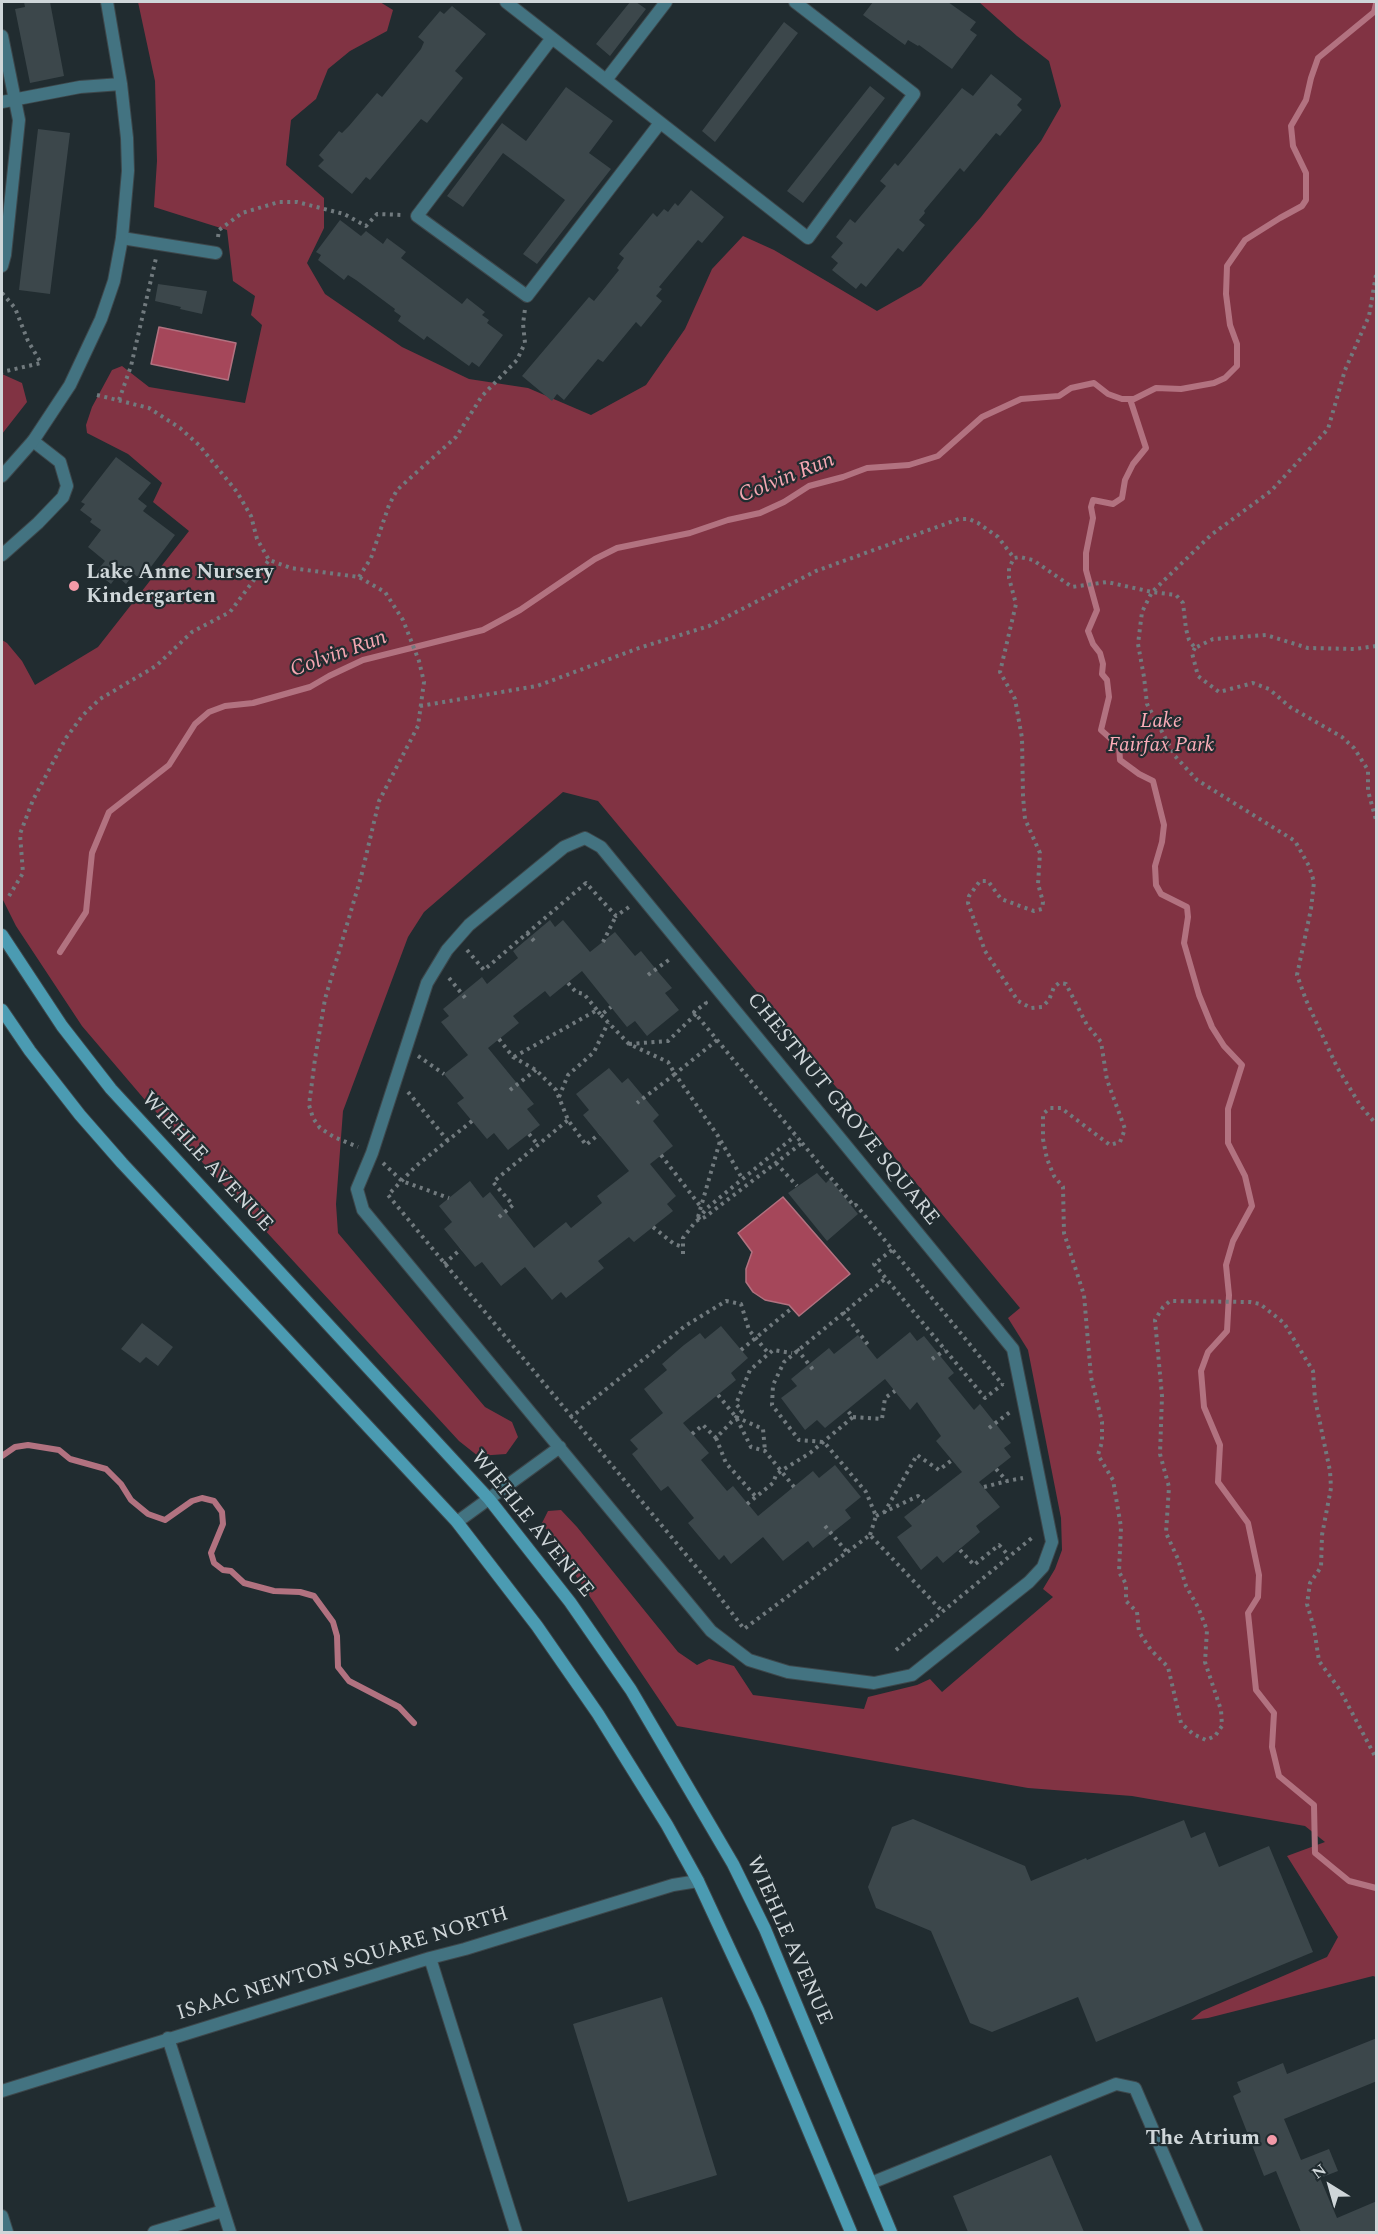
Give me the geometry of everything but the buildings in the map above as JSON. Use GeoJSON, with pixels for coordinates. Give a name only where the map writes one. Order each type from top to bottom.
{"type":"FeatureCollection","features":[{"type":"Feature","properties":{"kind":"main road","name":"WIEHLE AVENUE"},"geometry":{"type":"LineString","coordinates":[[2,935],[57,1019],[111,1089],[489,1499],[570,1602],[631,1690],[733,1864],[765,1929],[891,2232]]}},
{"type":"Feature","properties":{"kind":"main road"},"geometry":{"type":"LineString","coordinates":[[2,1010],[30,1051],[80,1115],[457,1522],[537,1626],[598,1714],[668,1825],[698,1881],[758,2010],[851,2232]]}},
{"type":"Feature","properties":{"kind":"street"},"geometry":{"type":"LineString","coordinates":[[2,476],[33,441],[65,394],[87,352],[114,280],[122,238],[128,171],[121,84],[108,2]]}},
{"type":"Feature","properties":{"kind":"street"},"geometry":{"type":"LineString","coordinates":[[506,2],[808,238],[914,94],[795,2]]}},
{"type":"Feature","properties":{"kind":"street"},"geometry":{"type":"LineString","coordinates":[[606,80],[666,2]]}},
{"type":"Feature","properties":{"kind":"street"},"geometry":{"type":"LineString","coordinates":[[2,36],[19,120],[2,266]]}},
{"type":"Feature","properties":{"kind":"street"},"geometry":{"type":"LineString","coordinates":[[552,38],[417,216],[527,296],[660,123]]}},
{"type":"Feature","properties":{"kind":"street"},"geometry":{"type":"LineString","coordinates":[[2,102],[80,87],[121,84]]}},
{"type":"Feature","properties":{"kind":"street"},"geometry":{"type":"LineString","coordinates":[[122,238],[216,253]]}},
{"type":"Feature","properties":{"kind":"street"},"geometry":{"type":"LineString","coordinates":[[2,555],[63,497],[67,486],[60,462],[33,441]]}},
{"type":"Feature","properties":{"kind":"street","name":"CHESTNUT GROVE SQUARE"},"geometry":{"type":"LineString","coordinates":[[585,838],[601,847],[1012,1349],[1052,1542],[1043,1567],[1029,1582],[912,1675],[874,1683],[788,1672],[749,1660],[711,1632],[560,1446],[363,1210],[357,1189],[378,1157],[427,983],[447,950],[469,925],[564,847],[585,838]]}},
{"type":"Feature","properties":{"kind":"street"},"geometry":{"type":"LineString","coordinates":[[457,1522],[560,1446]]}},
{"type":"Feature","properties":{"kind":"street","name":"ISAAC NEWTON SQUARE NORTH"},"geometry":{"type":"LineString","coordinates":[[2,2091],[430,1958],[673,1885],[698,1881]]}},
{"type":"Feature","properties":{"kind":"street"},"geometry":{"type":"LineString","coordinates":[[430,1958],[516,2232]]}},
{"type":"Feature","properties":{"kind":"street"},"geometry":{"type":"LineString","coordinates":[[168,2038],[230,2232]]}},
{"type":"Feature","properties":{"kind":"street"},"geometry":{"type":"LineString","coordinates":[[870,2183],[1116,2084],[1135,2088],[1197,2232]]}},
{"type":"Feature","properties":{"kind":"street"},"geometry":{"type":"LineString","coordinates":[[154,2232],[223,2211]]}},
{"type":"Feature","properties":{"kind":"street"},"geometry":{"type":"LineString","coordinates":[[2,2216],[7,2232]]}},
{"type":"Feature","properties":{"kind":"path"},"geometry":{"type":"LineString","coordinates":[[216,253],[219,230],[242,213],[279,202],[297,202],[344,214],[366,226],[377,214],[417,216]]}},
{"type":"Feature","properties":{"kind":"path"},"geometry":{"type":"LineString","coordinates":[[119,400],[131,366],[157,255],[150,254]]}},
{"type":"Feature","properties":{"kind":"path"},"geometry":{"type":"LineString","coordinates":[[1377,275],[1369,316],[1345,370],[1328,429],[1271,491],[1211,535],[1152,592],[1142,612],[1138,644],[1147,704],[1175,756],[1197,780],[1295,841],[1309,866],[1314,882],[1311,909],[1297,975],[1337,1067],[1360,1105],[1377,1124]]}},
{"type":"Feature","properties":{"kind":"path"},"geometry":{"type":"LineString","coordinates":[[2,293],[15,308],[28,340],[41,363],[2,372]]}},
{"type":"Feature","properties":{"kind":"path"},"geometry":{"type":"LineString","coordinates":[[358,577],[371,558],[389,505],[397,490],[456,437],[482,396],[517,360],[525,343],[523,324],[527,296]]}},
{"type":"Feature","properties":{"kind":"path"},"geometry":{"type":"LineString","coordinates":[[97,395],[149,408],[180,428],[199,445],[237,492],[251,516],[257,539],[269,560],[291,568],[358,577],[385,592],[403,620],[419,661],[424,682],[418,726],[379,801],[361,877],[325,999],[309,1105],[313,1118],[320,1128],[378,1157],[402,1181],[449,1198]]}},
{"type":"Feature","properties":{"kind":"path"},"geometry":{"type":"LineString","coordinates":[[420,706],[537,686],[639,648],[709,626],[816,571],[959,519],[969,519],[978,523],[998,537],[1014,558]]}},
{"type":"Feature","properties":{"kind":"path"},"geometry":{"type":"LineString","coordinates":[[1014,558],[1033,560],[1072,587],[1107,582],[1176,595],[1184,603],[1186,629],[1189,640],[1195,648]]}},
{"type":"Feature","properties":{"kind":"path"},"geometry":{"type":"LineString","coordinates":[[1014,558],[1009,567],[1009,578],[1016,604],[1000,672],[1016,699],[1022,738],[1025,819],[1040,853],[1038,884],[1043,903],[1042,909],[1034,911],[1001,899],[988,881],[980,881],[969,896],[968,903],[985,951],[1018,1001],[1031,1008],[1042,1007],[1049,1000],[1054,987],[1059,983],[1066,984],[1087,1025],[1101,1042],[1107,1080],[1125,1129],[1120,1142],[1110,1145],[1060,1107],[1050,1108],[1042,1114],[1047,1159],[1054,1176],[1063,1186],[1064,1233],[1084,1294],[1091,1377],[1102,1422],[1102,1442],[1098,1455],[1113,1480],[1121,1527],[1119,1572],[1126,1584],[1126,1601],[1137,1612],[1139,1632],[1151,1650],[1168,1667],[1181,1722],[1193,1734],[1206,1740],[1215,1736],[1222,1726],[1221,1710],[1204,1662],[1207,1630],[1186,1586],[1178,1559],[1166,1533],[1169,1487],[1160,1454],[1162,1396],[1155,1320],[1170,1301],[1260,1304],[1284,1323],[1312,1371],[1315,1399],[1330,1471],[1330,1488],[1322,1535],[1321,1567],[1310,1583],[1307,1604],[1314,1628],[1319,1660],[1340,1690],[1377,1758]]}},
{"type":"Feature","properties":{"kind":"path"},"geometry":{"type":"LineString","coordinates":[[9,896],[23,873],[20,834],[33,800],[66,738],[83,715],[100,699],[156,666],[192,633],[230,612],[269,560]]}},
{"type":"Feature","properties":{"kind":"path"},"geometry":{"type":"LineString","coordinates":[[1377,646],[1355,649],[1308,648],[1266,635],[1213,639],[1195,648],[1192,653],[1198,676],[1219,692],[1253,683],[1269,689],[1290,707],[1348,743],[1368,770],[1368,791],[1377,820]]}},
{"type":"Feature","properties":{"kind":"path"},"geometry":{"type":"LineString","coordinates":[[463,945],[484,970],[586,884],[616,916]]}},
{"type":"Feature","properties":{"kind":"path"},"geometry":{"type":"LineString","coordinates":[[603,942],[616,916],[628,907],[635,915]]}},
{"type":"Feature","properties":{"kind":"path"},"geometry":{"type":"LineString","coordinates":[[527,933],[536,943]]}},
{"type":"Feature","properties":{"kind":"path"},"geometry":{"type":"LineString","coordinates":[[663,950],[677,968]]}},
{"type":"Feature","properties":{"kind":"path"},"geometry":{"type":"LineString","coordinates":[[648,975],[670,959]]}},
{"type":"Feature","properties":{"kind":"path"},"geometry":{"type":"LineString","coordinates":[[443,985],[447,975],[467,1000]]}},
{"type":"Feature","properties":{"kind":"path"},"geometry":{"type":"LineString","coordinates":[[568,983],[576,992],[584,994],[628,1044],[668,1062],[721,1140],[742,1180]]}},
{"type":"Feature","properties":{"kind":"path"},"geometry":{"type":"LineString","coordinates":[[628,1044],[668,1041],[696,1014],[694,1012],[706,1003],[699,994]]}},
{"type":"Feature","properties":{"kind":"path"},"geometry":{"type":"LineString","coordinates":[[601,1015],[611,1007]]}},
{"type":"Feature","properties":{"kind":"path"},"geometry":{"type":"LineString","coordinates":[[513,1057],[597,1010]]}},
{"type":"Feature","properties":{"kind":"path"},"geometry":{"type":"LineString","coordinates":[[696,1014],[795,1136],[854,1206],[856,1204],[1010,1393]]}},
{"type":"Feature","properties":{"kind":"path"},"geometry":{"type":"LineString","coordinates":[[559,1097],[568,1075],[594,1052],[608,1023]]}},
{"type":"Feature","properties":{"kind":"path"},"geometry":{"type":"LineString","coordinates":[[499,1039],[513,1057],[536,1070],[556,1090],[568,1120],[586,1145],[599,1134]]}},
{"type":"Feature","properties":{"kind":"path"},"geometry":{"type":"LineString","coordinates":[[637,1103],[717,1040]]}},
{"type":"Feature","properties":{"kind":"path"},"geometry":{"type":"LineString","coordinates":[[414,1067],[421,1046]]}},
{"type":"Feature","properties":{"kind":"path"},"geometry":{"type":"LineString","coordinates":[[417,1056],[444,1074]]}},
{"type":"Feature","properties":{"kind":"path"},"geometry":{"type":"LineString","coordinates":[[510,1090],[536,1070]]}},
{"type":"Feature","properties":{"kind":"path"},"geometry":{"type":"LineString","coordinates":[[403,1099],[406,1089],[448,1141]]}},
{"type":"Feature","properties":{"kind":"path"},"geometry":{"type":"LineString","coordinates":[[499,1217],[513,1205],[493,1182],[568,1120]]}},
{"type":"Feature","properties":{"kind":"path"},"geometry":{"type":"LineString","coordinates":[[472,1121],[416,1166],[388,1195],[570,1418],[707,1580],[744,1629],[870,1536],[876,1516],[866,1492],[824,1442],[800,1440],[772,1405],[773,1385],[784,1362],[792,1353],[886,1278]]}},
{"type":"Feature","properties":{"kind":"path"},"geometry":{"type":"LineString","coordinates":[[529,1134],[538,1145]]}},
{"type":"Feature","properties":{"kind":"path"},"geometry":{"type":"LineString","coordinates":[[683,1254],[683,1238],[706,1208],[795,1136]]}},
{"type":"Feature","properties":{"kind":"path"},"geometry":{"type":"LineString","coordinates":[[696,1221],[721,1140]]}},
{"type":"Feature","properties":{"kind":"path"},"geometry":{"type":"LineString","coordinates":[[696,1221],[705,1217],[802,1143]]}},
{"type":"Feature","properties":{"kind":"path"},"geometry":{"type":"LineString","coordinates":[[661,1155],[701,1207]]}},
{"type":"Feature","properties":{"kind":"path"},"geometry":{"type":"LineString","coordinates":[[377,1170],[378,1157]]}},
{"type":"Feature","properties":{"kind":"path"},"geometry":{"type":"LineString","coordinates":[[776,1163],[797,1186]]}},
{"type":"Feature","properties":{"kind":"path"},"geometry":{"type":"LineString","coordinates":[[653,1227],[674,1244],[683,1247]]}},
{"type":"Feature","properties":{"kind":"path"},"geometry":{"type":"LineString","coordinates":[[444,1264],[461,1250]]}},
{"type":"Feature","properties":{"kind":"path"},"geometry":{"type":"LineString","coordinates":[[892,1250],[874,1264],[945,1350],[985,1398],[1003,1384]]}},
{"type":"Feature","properties":{"kind":"path"},"geometry":{"type":"LineString","coordinates":[[570,1418],[685,1326],[726,1301],[741,1304],[749,1330],[769,1354]]}},
{"type":"Feature","properties":{"kind":"path"},"geometry":{"type":"LineString","coordinates":[[741,1350],[792,1308]]}},
{"type":"Feature","properties":{"kind":"path"},"geometry":{"type":"LineString","coordinates":[[843,1312],[868,1347]]}},
{"type":"Feature","properties":{"kind":"path"},"geometry":{"type":"LineString","coordinates":[[716,1438],[742,1411],[736,1404],[750,1370],[773,1350],[792,1353]]}},
{"type":"Feature","properties":{"kind":"path"},"geometry":{"type":"LineString","coordinates":[[797,1350],[814,1371]]}},
{"type":"Feature","properties":{"kind":"path"},"geometry":{"type":"LineString","coordinates":[[932,1359],[945,1350]]}},
{"type":"Feature","properties":{"kind":"path"},"geometry":{"type":"LineString","coordinates":[[747,1504],[773,1483],[781,1471],[810,1453],[853,1417],[882,1419],[885,1398],[895,1391]]}},
{"type":"Feature","properties":{"kind":"path"},"geometry":{"type":"LineString","coordinates":[[718,1395],[736,1417],[751,1447],[765,1451]]}},
{"type":"Feature","properties":{"kind":"path"},"geometry":{"type":"LineString","coordinates":[[989,1428],[1013,1409],[1015,1421]]}},
{"type":"Feature","properties":{"kind":"path"},"geometry":{"type":"LineString","coordinates":[[847,1410],[853,1417]]}},
{"type":"Feature","properties":{"kind":"path"},"geometry":{"type":"LineString","coordinates":[[736,1417],[763,1429],[765,1451],[794,1487]]}},
{"type":"Feature","properties":{"kind":"path"},"geometry":{"type":"LineString","coordinates":[[692,1434],[703,1425],[716,1438],[726,1462],[756,1497]]}},
{"type":"Feature","properties":{"kind":"path"},"geometry":{"type":"LineString","coordinates":[[884,1513],[917,1455],[939,1470],[951,1460]]}},
{"type":"Feature","properties":{"kind":"path"},"geometry":{"type":"LineString","coordinates":[[1022,1466],[1025,1488]]}},
{"type":"Feature","properties":{"kind":"path"},"geometry":{"type":"LineString","coordinates":[[996,1468],[1007,1481]]}},
{"type":"Feature","properties":{"kind":"path"},"geometry":{"type":"LineString","coordinates":[[984,1487],[1024,1478]]}},
{"type":"Feature","properties":{"kind":"path"},"geometry":{"type":"LineString","coordinates":[[876,1516],[918,1496],[924,1502]]}},
{"type":"Feature","properties":{"kind":"path"},"geometry":{"type":"LineString","coordinates":[[825,1526],[847,1552]]}},
{"type":"Feature","properties":{"kind":"path"},"geometry":{"type":"LineString","coordinates":[[896,1650],[1033,1537],[1032,1527]]}},
{"type":"Feature","properties":{"kind":"path"},"geometry":{"type":"LineString","coordinates":[[870,1536],[942,1611]]}},
{"type":"Feature","properties":{"kind":"path"},"geometry":{"type":"LineString","coordinates":[[960,1550],[974,1565],[999,1545],[1009,1557]]}},
{"type":"Feature","properties":{"kind":"green space","name":"Lake Fairfax Park"},"geometry":{"type":"Polygon","coordinates":[[[138,2],[380,2],[393,10],[387,31],[350,51],[328,69],[316,99],[291,120],[286,165],[324,198],[324,228],[307,263],[325,294],[402,347],[469,379],[528,388],[591,415],[646,385],[685,329],[712,269],[743,236],[774,250],[877,311],[921,286],[981,217],[1041,141],[1061,106],[1049,61],[979,2],[1376,2],[1376,1977],[1208,2018],[1191,2020],[1202,2011],[1327,1957],[1338,1937],[1287,1856],[1325,1842],[1305,1826],[1132,1796],[1028,1788],[677,1726],[576,1576],[542,1523],[548,1511],[561,1510],[678,1652],[697,1665],[709,1659],[734,1666],[753,1695],[864,1709],[868,1697],[917,1685],[930,1679],[942,1692],[1053,1597],[1043,1589],[1055,1569],[1062,1550],[1061,1518],[1028,1350],[1008,1318],[1020,1308],[598,801],[563,792],[424,912],[408,937],[343,1111],[336,1204],[338,1233],[485,1407],[512,1422],[518,1437],[506,1454],[478,1456],[459,1441],[145,1100],[82,1026],[16,926],[2,898],[2,640],[22,661],[35,685],[98,647],[189,531],[153,502],[162,483],[128,454],[87,433],[86,425],[92,407],[112,370],[122,366],[149,387],[245,403],[262,325],[251,315],[255,296],[233,281],[227,230],[154,207],[157,161],[155,81],[138,2]]]}},
{"type":"Feature","properties":{"kind":"green space"},"geometry":{"type":"Polygon","coordinates":[[[2,374],[22,383],[27,402],[2,434],[2,374]]]}},
{"type":"Feature","properties":{"kind":"shaded area"},"geometry":{"type":"Polygon","coordinates":[[[159,327],[236,343],[228,380],[151,364],[159,327]]]}},
{"type":"Feature","properties":{"kind":"shaded area"},"geometry":{"type":"Polygon","coordinates":[[[783,1197],[850,1274],[799,1316],[789,1305],[765,1300],[753,1292],[746,1282],[746,1269],[752,1252],[738,1233],[783,1197]]]}},
{"type":"Feature","properties":{"kind":"waterway","name":"Colvin Run"},"geometry":{"type":"LineString","coordinates":[[60,952],[86,912],[92,853],[109,812],[169,765],[195,724],[209,712],[225,706],[253,703],[310,687],[363,660],[483,630],[520,610],[595,559],[617,548],[690,533],[728,520],[760,513],[784,502],[809,486],[867,468],[909,465],[938,456],[982,417],[1021,399],[1059,396],[1071,388],[1094,383],[1108,394],[1122,399],[1134,399],[1156,388],[1181,389],[1214,383],[1225,378],[1237,366],[1237,344],[1230,325],[1226,294],[1227,266],[1245,240],[1302,206],[1306,200],[1306,173],[1293,146],[1291,126],[1306,100],[1318,58],[1374,12],[1376,4]]}},
{"type":"Feature","properties":{"kind":"waterway"},"geometry":{"type":"LineString","coordinates":[[1130,399],[1146,448],[1133,464],[1125,480],[1122,498],[1113,504],[1093,500],[1091,507],[1093,518],[1086,553],[1086,570],[1097,610],[1088,631],[1093,644],[1100,653],[1103,664],[1102,674],[1107,680],[1109,697],[1101,730],[1119,746],[1120,760],[1153,781],[1164,825],[1155,866],[1156,885],[1161,894],[1187,907],[1188,917],[1184,943],[1199,995],[1212,1027],[1224,1046],[1242,1065],[1228,1109],[1228,1143],[1245,1176],[1252,1206],[1233,1241],[1226,1265],[1229,1295],[1227,1331],[1208,1352],[1201,1371],[1204,1407],[1220,1445],[1218,1482],[1248,1523],[1259,1575],[1258,1597],[1248,1613],[1256,1690],[1274,1713],[1272,1747],[1279,1776],[1314,1805],[1315,1853],[1349,1881],[1376,1888]]}},
{"type":"Feature","properties":{"kind":"waterway"},"geometry":{"type":"LineString","coordinates":[[2,1456],[15,1447],[28,1445],[59,1450],[70,1459],[106,1469],[121,1484],[131,1500],[148,1514],[165,1520],[192,1501],[202,1498],[214,1501],[222,1512],[223,1524],[211,1553],[214,1563],[223,1570],[231,1571],[244,1583],[274,1591],[300,1592],[314,1596],[333,1622],[337,1636],[338,1667],[349,1681],[399,1707],[414,1723]]}},
{"type":"Feature","properties":{"kind":"place","name":"Lake Anne Nursery Kindergarten"},"geometry":{"type":"Point","coordinates":[74,586]}},
{"type":"Feature","properties":{"kind":"place","name":"The Atrium"},"geometry":{"type":"Point","coordinates":[1272,2140]}}]}
